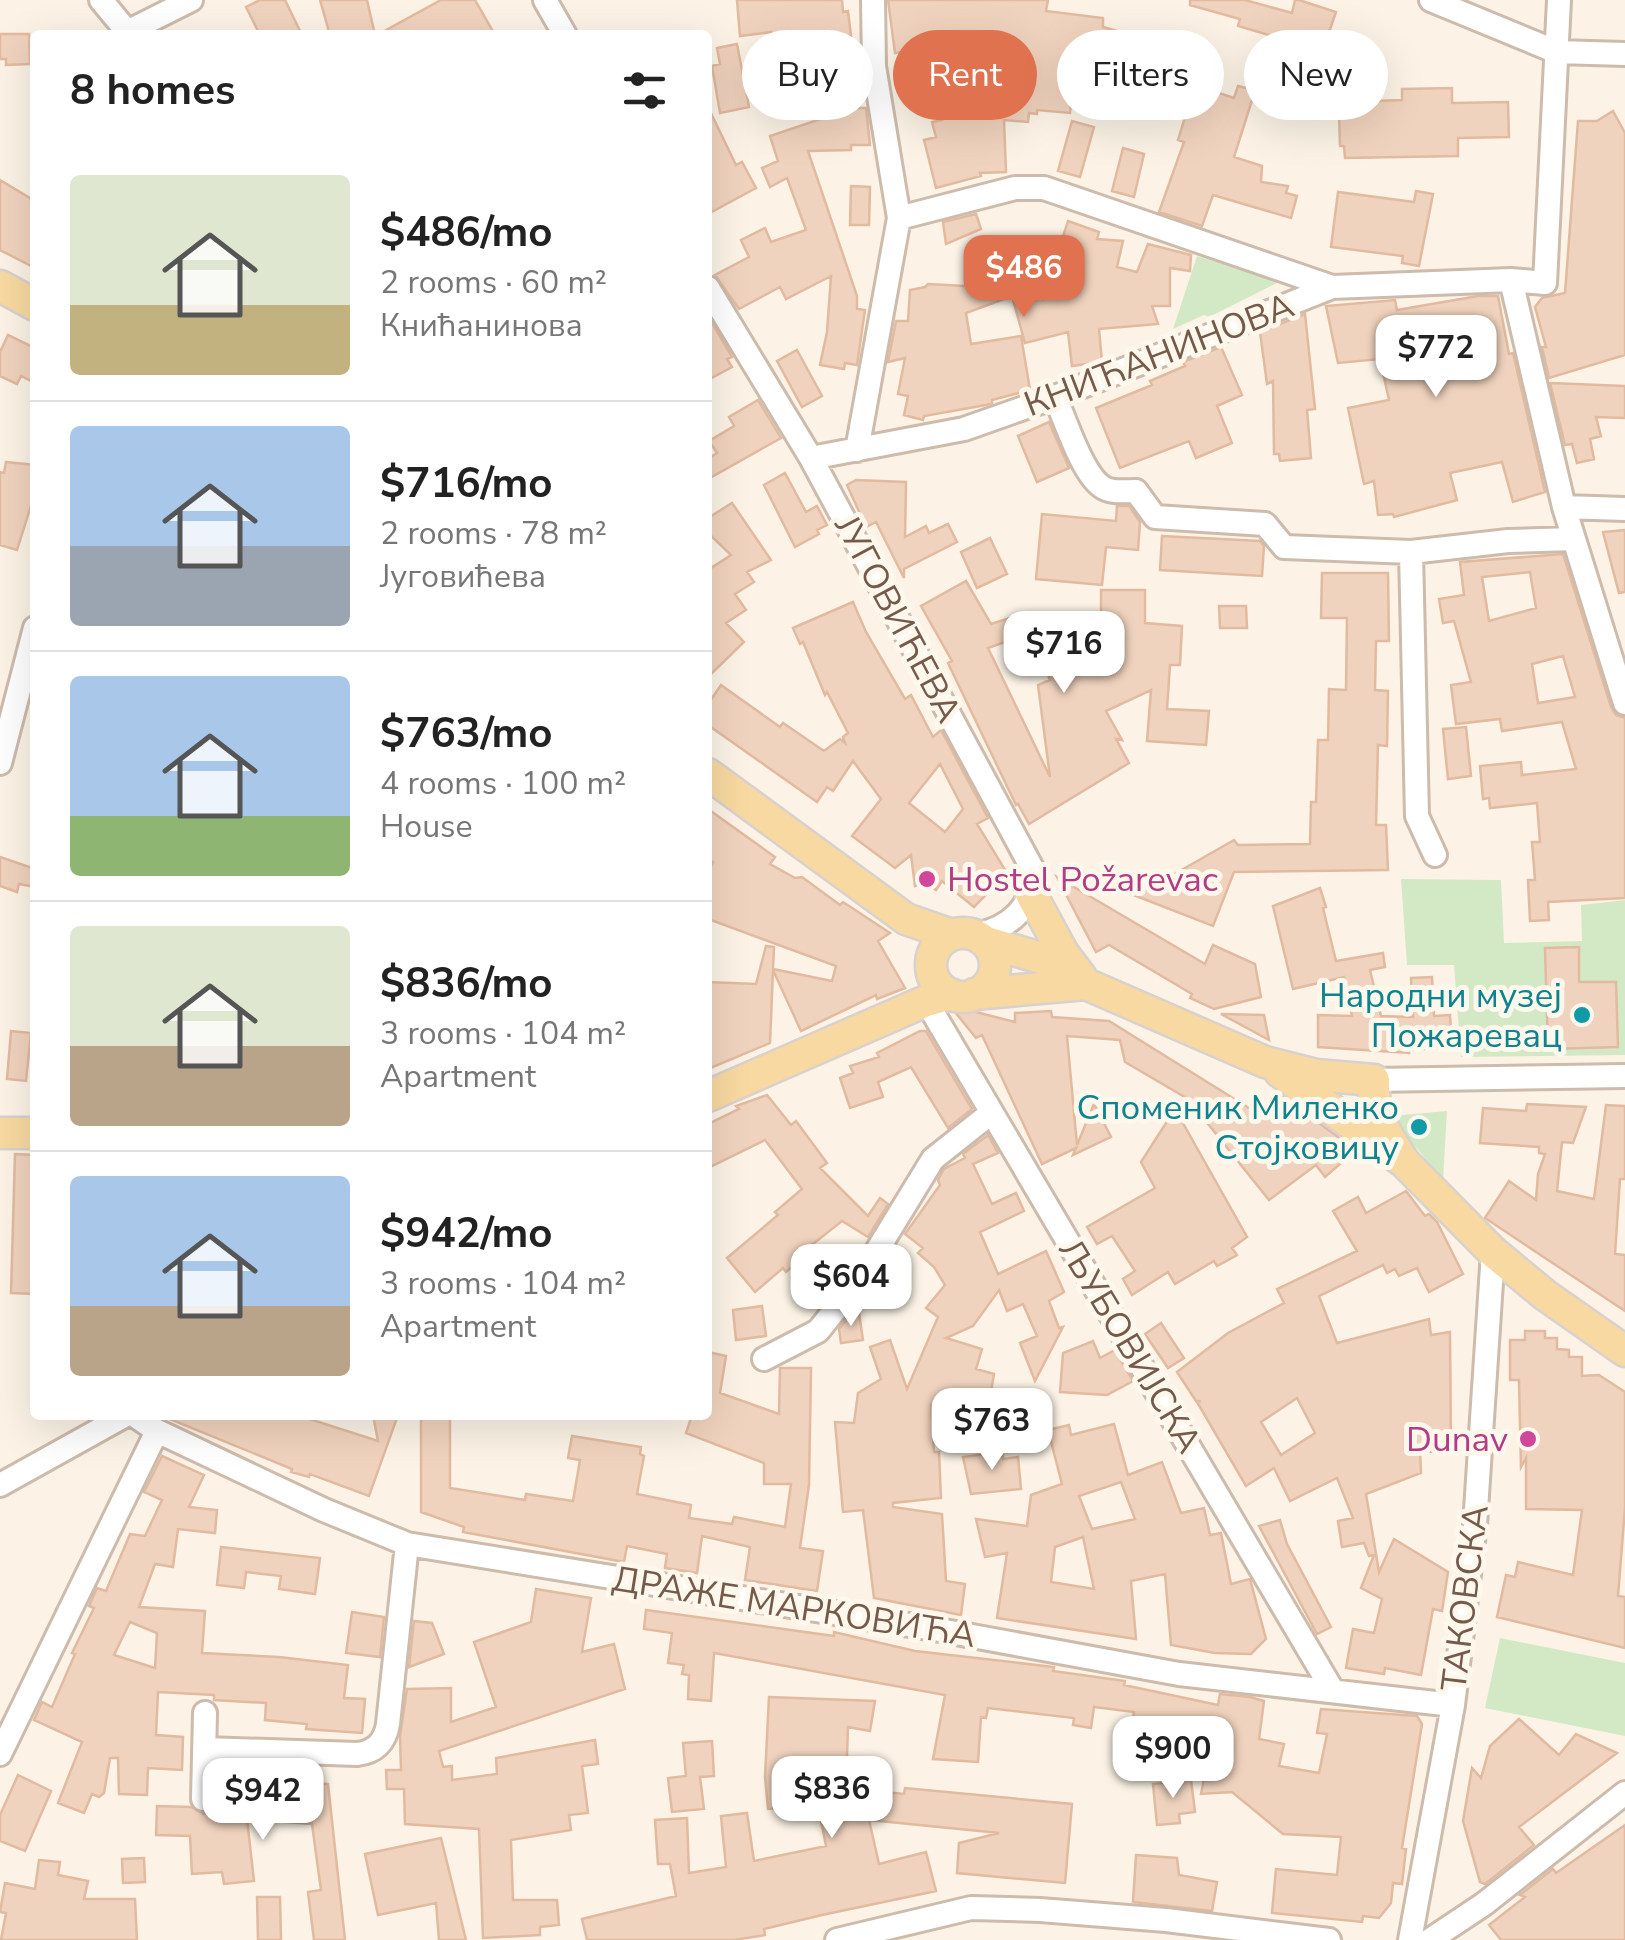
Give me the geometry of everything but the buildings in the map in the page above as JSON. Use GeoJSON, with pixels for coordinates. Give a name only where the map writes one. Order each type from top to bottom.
{"type":"FeatureCollection","features":[{"type":"Feature","properties":{"kind":"main road"},"geometry":{"type":"LineString","coordinates":[[0,286],[30,302]]}},
{"type":"Feature","properties":{"kind":"main road"},"geometry":{"type":"LineString","coordinates":[[712,777],[906,919],[1041,958],[1086,984],[1265,1062],[1316,1075],[1374,1080],[1378,1120],[1404,1162]]}},
{"type":"Feature","properties":{"kind":"main road"},"geometry":{"type":"LineString","coordinates":[[1031,894],[1063,953],[1086,984]]}},
{"type":"Feature","properties":{"kind":"main road"},"geometry":{"type":"LineString","coordinates":[[906,919],[943,986]]}},
{"type":"Feature","properties":{"kind":"main road"},"geometry":{"type":"LineString","coordinates":[[712,1094],[943,986],[988,984],[995,967],[991,949],[971,937],[937,946],[943,986]]}},
{"type":"Feature","properties":{"kind":"main road"},"geometry":{"type":"LineString","coordinates":[[943,986],[1086,984]]}},
{"type":"Feature","properties":{"kind":"main road"},"geometry":{"type":"LineString","coordinates":[[1265,1062],[1404,1162],[1493,1252],[1625,1350]]}},
{"type":"Feature","properties":{"kind":"main road"},"geometry":{"type":"LineString","coordinates":[[0,1133],[30,1134]]}},
{"type":"Feature","properties":{"kind":"street"},"geometry":{"type":"LineString","coordinates":[[101,0],[127,30]]}},
{"type":"Feature","properties":{"kind":"street"},"geometry":{"type":"LineString","coordinates":[[136,30],[191,0]]}},
{"type":"Feature","properties":{"kind":"street"},"geometry":{"type":"LineString","coordinates":[[545,0],[562,30]]}},
{"type":"Feature","properties":{"kind":"street"},"geometry":{"type":"LineString","coordinates":[[857,450],[898,218],[874,66],[873,0]]}},
{"type":"Feature","properties":{"kind":"street"},"geometry":{"type":"LineString","coordinates":[[1431,0],[1557,52],[1625,54]]}},
{"type":"Feature","properties":{"kind":"street"},"geometry":{"type":"LineString","coordinates":[[1557,52],[1560,0]]}},
{"type":"Feature","properties":{"kind":"street","name":"КНИЋАНИНОВА"},"geometry":{"type":"LineString","coordinates":[[810,458],[964,429],[1056,397],[1332,287],[1511,280],[1545,283],[1557,52]]}},
{"type":"Feature","properties":{"kind":"street"},"geometry":{"type":"LineString","coordinates":[[898,218],[1015,188],[1044,188],[1332,287]]}},
{"type":"Feature","properties":{"kind":"street"},"geometry":{"type":"LineString","coordinates":[[1511,280],[1564,508],[1625,703]]}},
{"type":"Feature","properties":{"kind":"street","name":"ЈУГОВИЋЕВА"},"geometry":{"type":"LineString","coordinates":[[717,326],[810,458],[1033,870],[1031,894]]}},
{"type":"Feature","properties":{"kind":"street"},"geometry":{"type":"LineString","coordinates":[[1056,397],[1097,483],[1108,491],[1136,491],[1155,517],[1265,524],[1284,547],[1410,552],[1508,541],[1574,540]]}},
{"type":"Feature","properties":{"kind":"street"},"geometry":{"type":"LineString","coordinates":[[1564,508],[1625,509]]}},
{"type":"Feature","properties":{"kind":"street"},"geometry":{"type":"LineString","coordinates":[[1410,552],[1418,816],[1435,855]]}},
{"type":"Feature","properties":{"kind":"street"},"geometry":{"type":"LineString","coordinates":[[0,763],[30,647]]}},
{"type":"Feature","properties":{"kind":"street"},"geometry":{"type":"LineString","coordinates":[[971,937],[1006,926],[1031,894]]}},
{"type":"Feature","properties":{"kind":"street","name":"ЉУБОВИЈСКА"},"geometry":{"type":"LineString","coordinates":[[943,986],[992,1112],[1334,1691]]}},
{"type":"Feature","properties":{"kind":"street"},"geometry":{"type":"LineString","coordinates":[[1374,1080],[1625,1076]]}},
{"type":"Feature","properties":{"kind":"street"},"geometry":{"type":"LineString","coordinates":[[764,1359],[818,1331],[860,1280],[933,1158],[992,1112]]}},
{"type":"Feature","properties":{"kind":"street","name":"ТАКОВСКА"},"geometry":{"type":"LineString","coordinates":[[1410,1940],[1453,1705],[1476,1525],[1493,1252]]}},
{"type":"Feature","properties":{"kind":"street"},"geometry":{"type":"LineString","coordinates":[[0,1485],[117,1420]]}},
{"type":"Feature","properties":{"kind":"street","name":"ДРАЖЕ МАРКОВИЋА"},"geometry":{"type":"LineString","coordinates":[[141,1420],[324,1510],[407,1544],[934,1629],[1180,1674],[1453,1705]]}},
{"type":"Feature","properties":{"kind":"street"},"geometry":{"type":"LineString","coordinates":[[0,1754],[157,1431]]}},
{"type":"Feature","properties":{"kind":"street"},"geometry":{"type":"LineString","coordinates":[[205,1749],[357,1754],[376,1747],[388,1724],[407,1544]]}},
{"type":"Feature","properties":{"kind":"street"},"geometry":{"type":"LineString","coordinates":[[203,1799],[205,1713]]}},
{"type":"Feature","properties":{"kind":"street"},"geometry":{"type":"LineString","coordinates":[[1430,1940],[1484,1904],[1625,1793]]}},
{"type":"Feature","properties":{"kind":"street"},"geometry":{"type":"LineString","coordinates":[[837,1940],[970,1908],[1166,1920],[1329,1940]]}},
{"type":"Feature","properties":{"kind":"green space"},"geometry":{"type":"Polygon","coordinates":[[[1197,256],[1279,282],[1209,317],[1204,315],[1173,329],[1197,256]]]}},
{"type":"Feature","properties":{"kind":"green space"},"geometry":{"type":"Polygon","coordinates":[[[1401,879],[1501,880],[1504,943],[1582,941],[1581,905],[1625,900],[1625,1055],[1461,1057],[1454,965],[1407,965],[1401,879]]]}},
{"type":"Feature","properties":{"kind":"green space"},"geometry":{"type":"Polygon","coordinates":[[[1447,1111],[1443,1180],[1390,1116],[1447,1111]]]}},
{"type":"Feature","properties":{"kind":"green space"},"geometry":{"type":"Polygon","coordinates":[[[1500,1638],[1625,1663],[1625,1736],[1485,1708],[1500,1638]]]}},
{"type":"Feature","properties":{"kind":"place","name":"Hostel Požarevac"},"geometry":{"type":"Point","coordinates":[927,879]}},
{"type":"Feature","properties":{"kind":"place","name":"Народни музеј Пожаревац"},"geometry":{"type":"Point","coordinates":[1582,1015]}},
{"type":"Feature","properties":{"kind":"place","name":"Споменик Миленко Стојковицу"},"geometry":{"type":"Point","coordinates":[1419,1127]}},
{"type":"Feature","properties":{"kind":"place","name":"Dunav"},"geometry":{"type":"Point","coordinates":[1528,1439]}}]}
